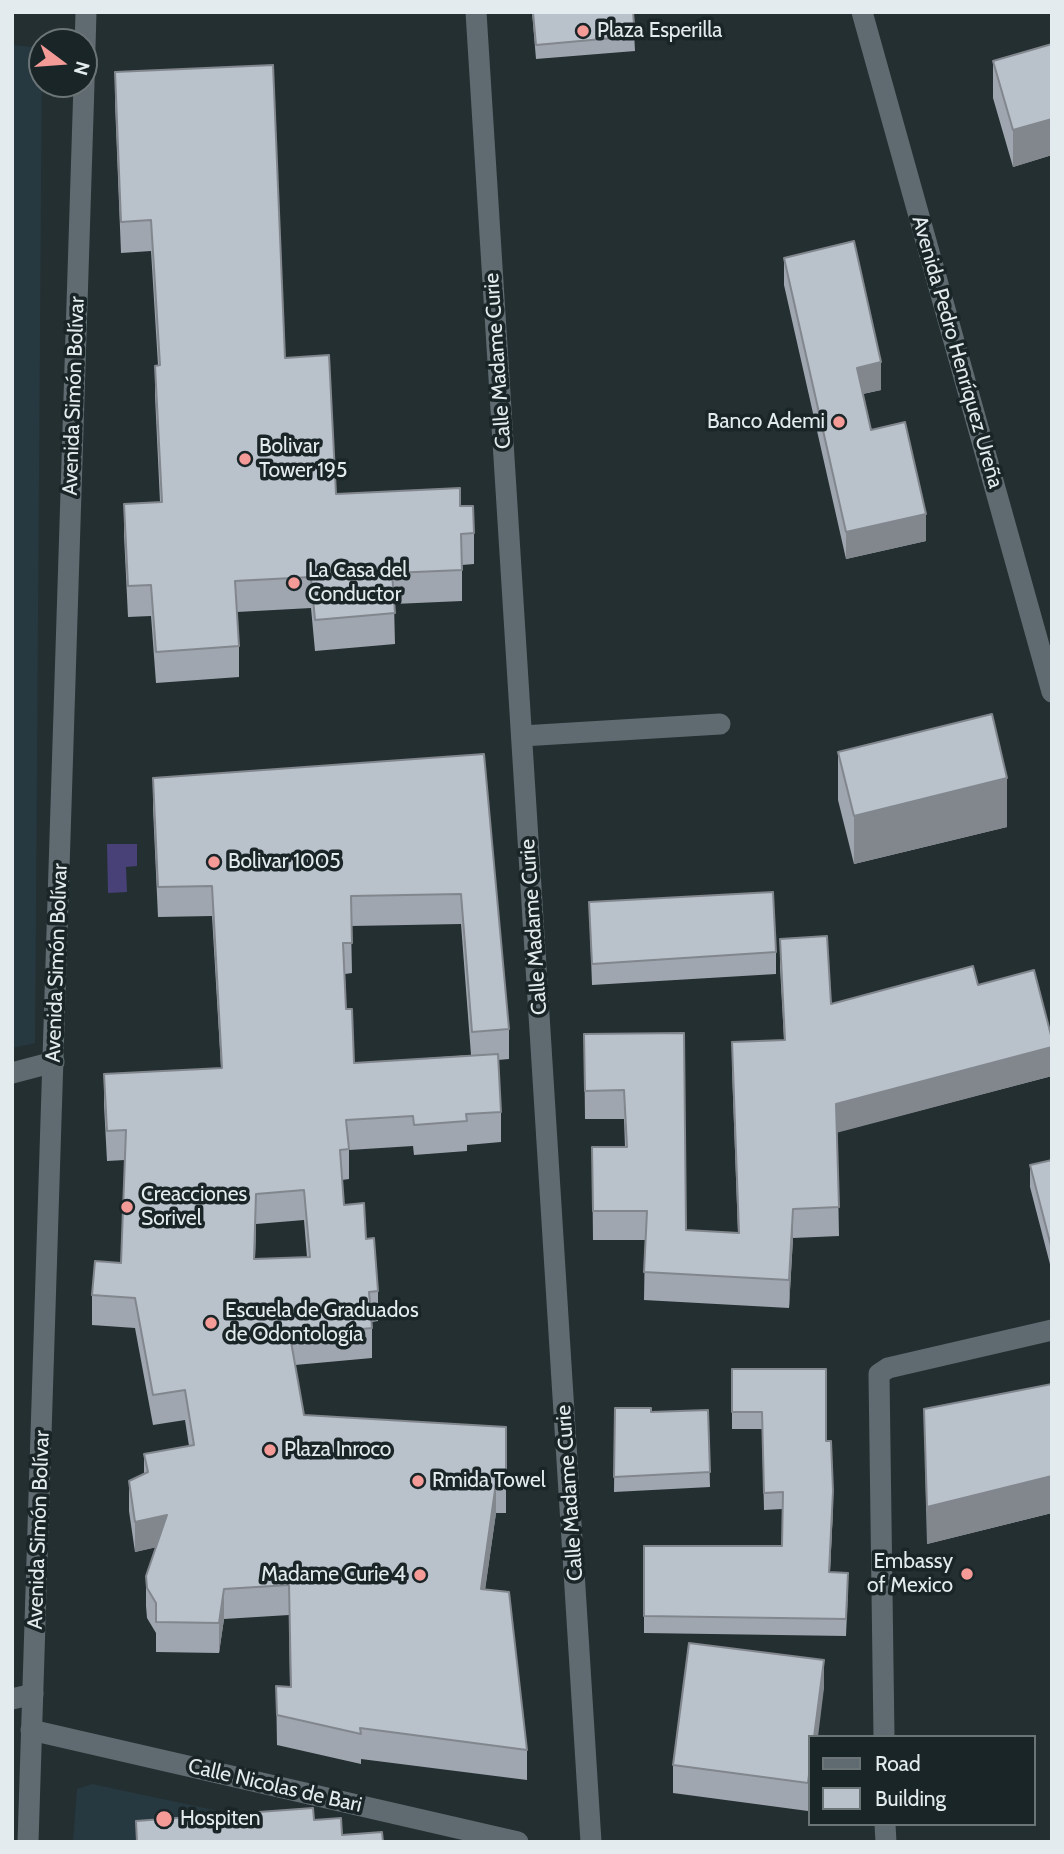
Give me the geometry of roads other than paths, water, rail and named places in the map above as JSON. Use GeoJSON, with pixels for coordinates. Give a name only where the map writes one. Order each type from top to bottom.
{"type":"FeatureCollection","features":[{"type":"Feature","properties":{"kind":"street","name":"Calle Madame Curie"},"geometry":{"type":"LineString","coordinates":[[476,12],[592,1842]]}},
{"type":"Feature","properties":{"kind":"street","name":"Avenida Pedro Henríquez Ureña"},"geometry":{"type":"LineString","coordinates":[[862,12],[1052,692]]}},
{"type":"Feature","properties":{"kind":"street","name":"Avenida Simón Bolívar"},"geometry":{"type":"LineString","coordinates":[[28,1842],[84,98]]}},
{"type":"Feature","properties":{"kind":"street"},"geometry":{"type":"LineString","coordinates":[[522,736],[720,724]]}},
{"type":"Feature","properties":{"kind":"street"},"geometry":{"type":"LineString","coordinates":[[12,1073],[54,1062]]}},
{"type":"Feature","properties":{"kind":"street"},"geometry":{"type":"LineString","coordinates":[[884,1735],[879,1374],[888,1368],[1052,1331]]}},
{"type":"Feature","properties":{"kind":"street"},"geometry":{"type":"LineString","coordinates":[[12,1699],[33,1694]]}},
{"type":"Feature","properties":{"kind":"street","name":"Calle Nicolas de Bari"},"geometry":{"type":"LineString","coordinates":[[31,1730],[518,1842]]}},
{"type":"Feature","properties":{"kind":"place","name":"Plaza Esperilla"},"geometry":{"type":"Point","coordinates":[583,31]}},
{"type":"Feature","properties":{"kind":"place","name":"Banco Ademi"},"geometry":{"type":"Point","coordinates":[839,422]}},
{"type":"Feature","properties":{"kind":"place","name":"Bolivar Tower 195"},"geometry":{"type":"Point","coordinates":[245,459]}},
{"type":"Feature","properties":{"kind":"place","name":"La Casa del Conductor"},"geometry":{"type":"Point","coordinates":[294,583]}},
{"type":"Feature","properties":{"kind":"place","name":"Bolivar 1005"},"geometry":{"type":"Point","coordinates":[214,862]}},
{"type":"Feature","properties":{"kind":"place","name":"Creacciones Sorivel"},"geometry":{"type":"Point","coordinates":[127,1207]}},
{"type":"Feature","properties":{"kind":"place","name":"Escuela de Graduados de Odontología"},"geometry":{"type":"Point","coordinates":[211,1323]}},
{"type":"Feature","properties":{"kind":"place","name":"Plaza Inroco"},"geometry":{"type":"Point","coordinates":[270,1450]}},
{"type":"Feature","properties":{"kind":"place","name":"Rmida Towel"},"geometry":{"type":"Point","coordinates":[418,1481]}},
{"type":"Feature","properties":{"kind":"place","name":"Embassy of Mexico"},"geometry":{"type":"Point","coordinates":[967,1574]}},
{"type":"Feature","properties":{"kind":"place","name":"Madame Curie 4"},"geometry":{"type":"Point","coordinates":[420,1575]}},
{"type":"Feature","properties":{"kind":"place","name":"Hospiten"},"geometry":{"type":"Point","coordinates":[164,1819]}}]}
